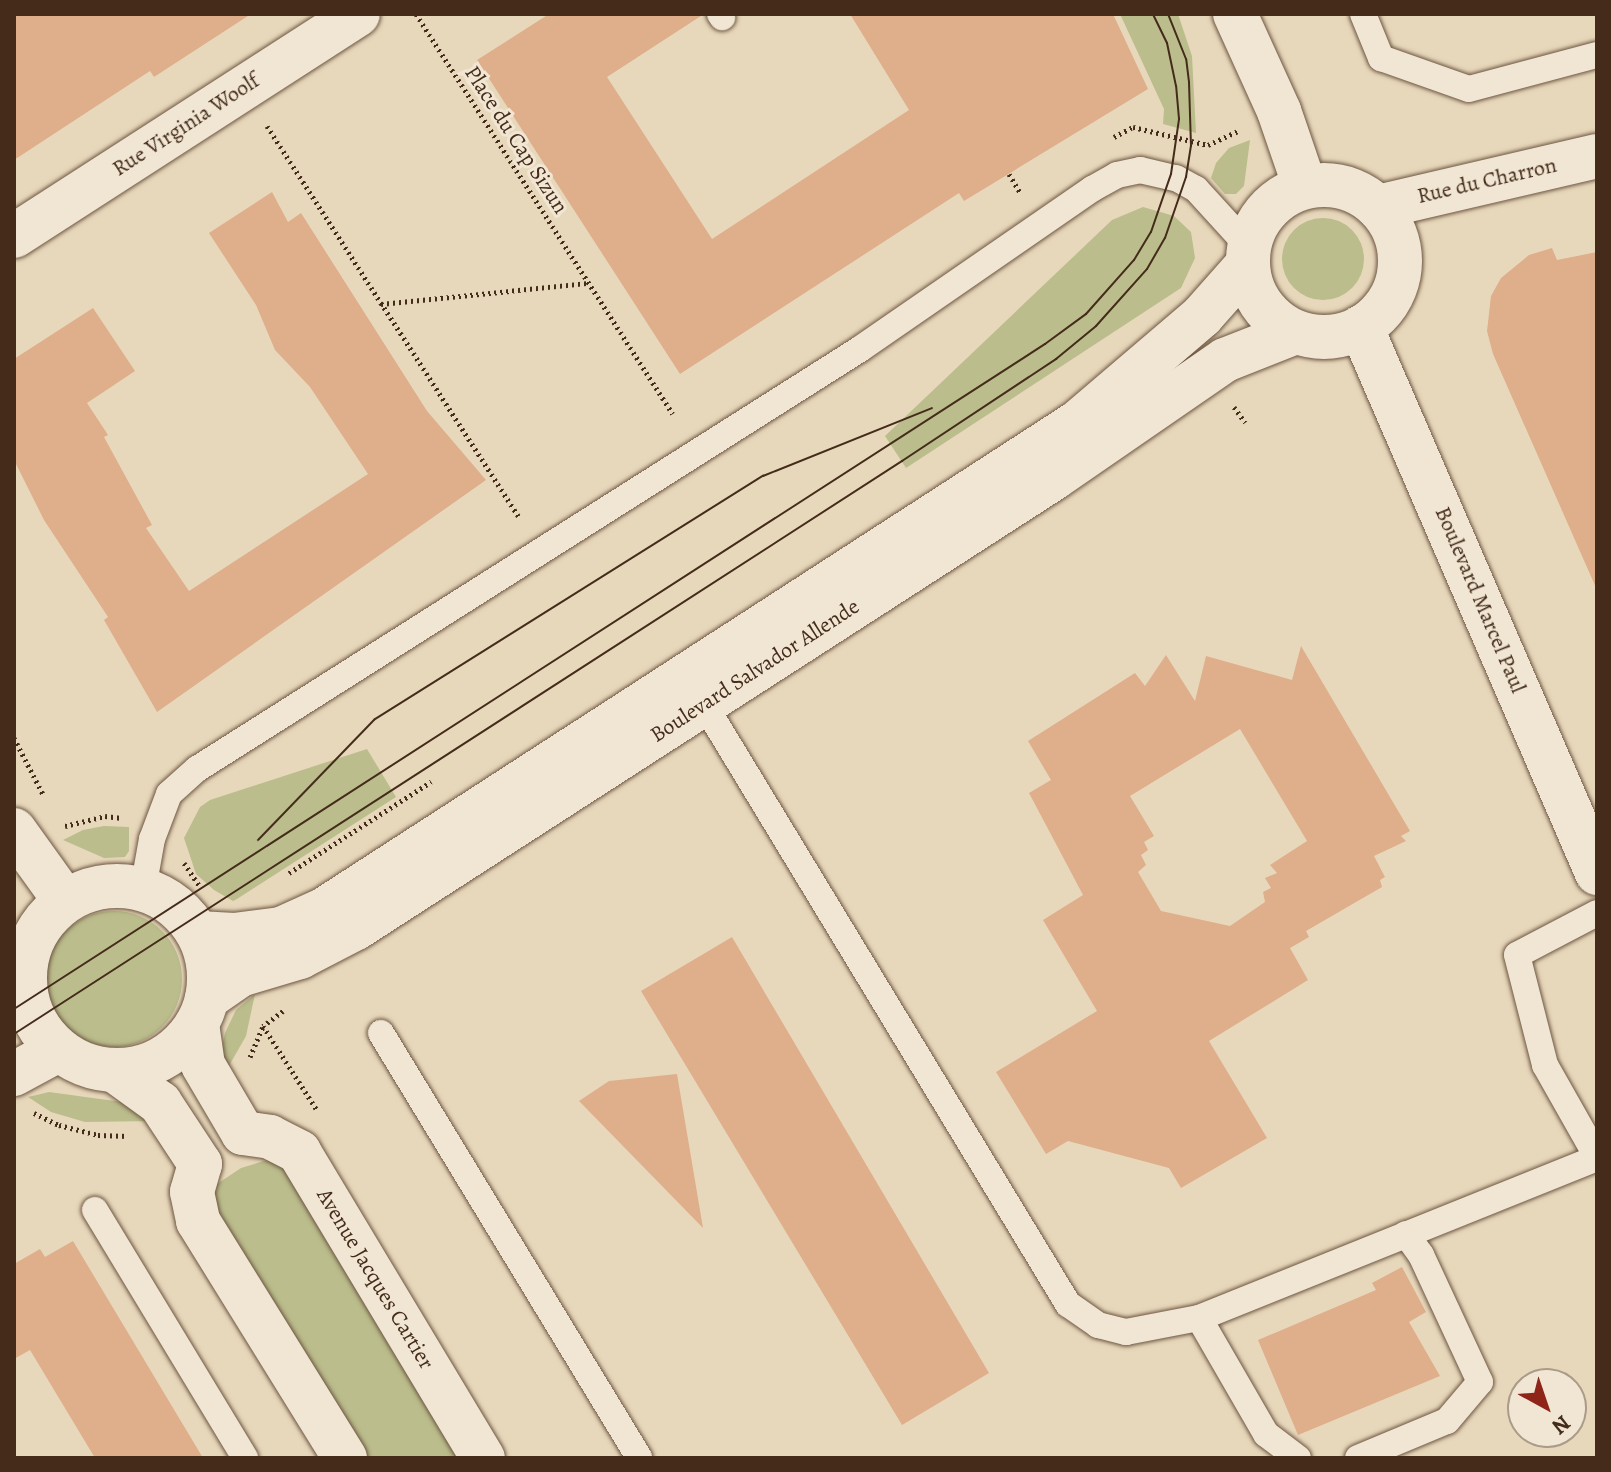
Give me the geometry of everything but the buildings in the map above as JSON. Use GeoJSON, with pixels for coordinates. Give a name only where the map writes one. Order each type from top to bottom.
{"type":"FeatureCollection","features":[{"type":"Feature","properties":{"kind":"street","name":"Rue Virginia Woolf"},"geometry":{"type":"LineString","coordinates":[[14,236],[358,14]]}},
{"type":"Feature","properties":{"kind":"street"},"geometry":{"type":"LineString","coordinates":[[1235,14],[1279,111],[1305,187]]}},
{"type":"Feature","properties":{"kind":"street","name":"Rue du Charron"},"geometry":{"type":"LineString","coordinates":[[1378,207],[1597,156]]}},
{"type":"Feature","properties":{"kind":"street"},"geometry":{"type":"LineString","coordinates":[[1305,187],[1345,188],[1362,195],[1378,207],[1395,234],[1400,255],[1398,277],[1385,306],[1361,327],[1324,337],[1296,332],[1277,321],[1262,305],[1252,286],[1248,255],[1268,209],[1285,195],[1305,187]]}},
{"type":"Feature","properties":{"kind":"street","name":"Boulevard Salvador Allende"},"geometry":{"type":"LineString","coordinates":[[203,914],[234,935],[281,929],[325,909],[1078,422],[1202,316],[1248,255]]}},
{"type":"Feature","properties":{"kind":"street","name":"Boulevard Marcel Paul"},"geometry":{"type":"LineString","coordinates":[[1361,327],[1597,873]]}},
{"type":"Feature","properties":{"kind":"street","name":"Boulevard Salvador Allende"},"geometry":{"type":"LineString","coordinates":[[202,1011],[240,975],[300,957],[356,928],[1054,478],[1225,360],[1296,332]]}},
{"type":"Feature","properties":{"kind":"street"},"geometry":{"type":"LineString","coordinates":[[14,830],[65,901]]}},
{"type":"Feature","properties":{"kind":"street"},"geometry":{"type":"LineString","coordinates":[[202,1011],[175,1049],[147,1065],[114,1070],[84,1065],[58,1050],[35,1021],[27,1001],[20,965],[39,927],[65,901],[89,890],[116,885],[143,889],[174,905],[203,914],[208,964],[202,1011],[203,1065],[243,1133],[225,1140],[200,1164],[192,1192],[198,1221],[341,1457]]}},
{"type":"Feature","properties":{"kind":"street"},"geometry":{"type":"LineString","coordinates":[[21,1092],[58,1050]]}},
{"type":"Feature","properties":{"kind":"street"},"geometry":{"type":"LineString","coordinates":[[114,1070],[160,1103],[200,1164]]}},
{"type":"Feature","properties":{"kind":"street","name":"Avenue Jacques Cartier"},"geometry":{"type":"LineString","coordinates":[[243,1133],[270,1137],[299,1152],[483,1458]]}},
{"type":"Feature","properties":{"kind":"lane"},"geometry":{"type":"LineString","coordinates":[[1363,14],[1381,58],[1469,89],[1597,55]]}},
{"type":"Feature","properties":{"kind":"lane"},"geometry":{"type":"LineString","coordinates":[[143,889],[152,839],[169,794],[197,769],[847,357],[1092,189],[1117,175],[1140,170],[1176,178],[1196,189],[1248,255]]}},
{"type":"Feature","properties":{"kind":"lane"},"geometry":{"type":"LineString","coordinates":[[704,704],[1068,1304],[1098,1325],[1126,1332],[1199,1318],[1597,1158],[1545,1065],[1517,955],[1597,913]]}},
{"type":"Feature","properties":{"kind":"lane"},"geometry":{"type":"LineString","coordinates":[[381,1033],[639,1458]]}},
{"type":"Feature","properties":{"kind":"lane"},"geometry":{"type":"LineString","coordinates":[[95,1210],[245,1458]]}},
{"type":"Feature","properties":{"kind":"lane"},"geometry":{"type":"LineString","coordinates":[[1358,1458],[1447,1421],[1480,1382],[1421,1255],[1406,1234]]}},
{"type":"Feature","properties":{"kind":"lane"},"geometry":{"type":"LineString","coordinates":[[1199,1318],[1266,1434],[1298,1458]]}},
{"type":"Feature","properties":{"kind":"path","name":"Place du Cap Sizun"},"geometry":{"type":"LineString","coordinates":[[416,14],[673,414]]}},
{"type":"Feature","properties":{"kind":"path"},"geometry":{"type":"LineString","coordinates":[[243,88],[518,516]]}},
{"type":"Feature","properties":{"kind":"path"},"geometry":{"type":"LineString","coordinates":[[1009,174],[1020,192]]}},
{"type":"Feature","properties":{"kind":"path"},"geometry":{"type":"LineString","coordinates":[[381,304],[589,283]]}},
{"type":"Feature","properties":{"kind":"path"},"geometry":{"type":"LineString","coordinates":[[14,738],[48,804]]}},
{"type":"Feature","properties":{"kind":"path"},"geometry":{"type":"LineString","coordinates":[[287,874],[431,782]]}},
{"type":"Feature","properties":{"kind":"path"},"geometry":{"type":"LineString","coordinates":[[56,815],[64,826],[105,816],[133,819]]}},
{"type":"Feature","properties":{"kind":"path"},"geometry":{"type":"LineString","coordinates":[[183,859],[203,914]]}},
{"type":"Feature","properties":{"kind":"path"},"geometry":{"type":"LineString","coordinates":[[245,1066],[258,1042],[264,1016]]}},
{"type":"Feature","properties":{"kind":"path"},"geometry":{"type":"LineString","coordinates":[[21,1092],[59,1125],[98,1135],[138,1134]]}},
{"type":"Feature","properties":{"kind":"green space"},"geometry":{"type":"Polygon","coordinates":[[[1120,14],[1178,14],[1192,56],[1196,133],[1163,124],[1164,109],[1120,14]]]}},
{"type":"Feature","properties":{"kind":"green space"},"geometry":{"type":"Polygon","coordinates":[[[1250,140],[1244,186],[1236,194],[1225,194],[1211,178],[1216,163],[1229,148],[1250,140]]]}},
{"type":"Feature","properties":{"kind":"green space"},"geometry":{"type":"Polygon","coordinates":[[[1143,207],[1174,216],[1191,232],[1195,258],[1181,288],[906,468],[885,436],[1112,220],[1143,207]]]}},
{"type":"Feature","properties":{"kind":"green space"},"geometry":{"type":"Polygon","coordinates":[[[1323,218],[1339,221],[1352,230],[1361,243],[1364,259],[1361,275],[1352,288],[1339,297],[1323,300],[1307,297],[1294,288],[1285,275],[1282,259],[1285,243],[1294,230],[1307,221],[1323,218]]]}},
{"type":"Feature","properties":{"kind":"green space"},"geometry":{"type":"Polygon","coordinates":[[[367,749],[396,797],[233,901],[196,874],[184,838],[200,807],[210,800],[367,749]]]}},
{"type":"Feature","properties":{"kind":"green space"},"geometry":{"type":"Polygon","coordinates":[[[104,826],[129,827],[129,851],[125,857],[104,858],[63,840],[83,830],[104,826]]]}},
{"type":"Feature","properties":{"kind":"green space"},"geometry":{"type":"Polygon","coordinates":[[[114,911],[140,916],[162,931],[177,953],[182,979],[177,1005],[162,1027],[140,1042],[114,1047],[88,1042],[66,1027],[51,1005],[46,979],[51,953],[66,931],[88,916],[114,911]]]}},
{"type":"Feature","properties":{"kind":"green space"},"geometry":{"type":"Polygon","coordinates":[[[255,994],[246,1036],[226,1071],[222,1046],[225,1033],[236,1010],[255,994]]]}},
{"type":"Feature","properties":{"kind":"green space"},"geometry":{"type":"Polygon","coordinates":[[[49,1092],[122,1102],[155,1121],[85,1122],[51,1112],[28,1097],[49,1092]]]}},
{"type":"Feature","properties":{"kind":"green space"},"geometry":{"type":"Polygon","coordinates":[[[267,1160],[285,1164],[465,1458],[357,1458],[211,1204],[217,1184],[241,1168],[267,1160]]]}},
{"type":"Feature","properties":{"kind":"tram line"},"geometry":{"type":"LineString","coordinates":[[14,1009],[1045,344],[1086,314],[1134,260],[1151,232],[1171,174],[1179,119],[1176,86],[1167,43],[1153,14]]}},
{"type":"Feature","properties":{"kind":"tram line"},"geometry":{"type":"LineString","coordinates":[[14,1034],[902,461],[1056,359],[1096,326],[1147,269],[1165,238],[1186,177],[1191,146],[1189,82],[1186,59],[1168,14]]}},
{"type":"Feature","properties":{"kind":"tram line"},"geometry":{"type":"LineString","coordinates":[[258,840],[375,719],[763,476],[932,408]]}}]}
